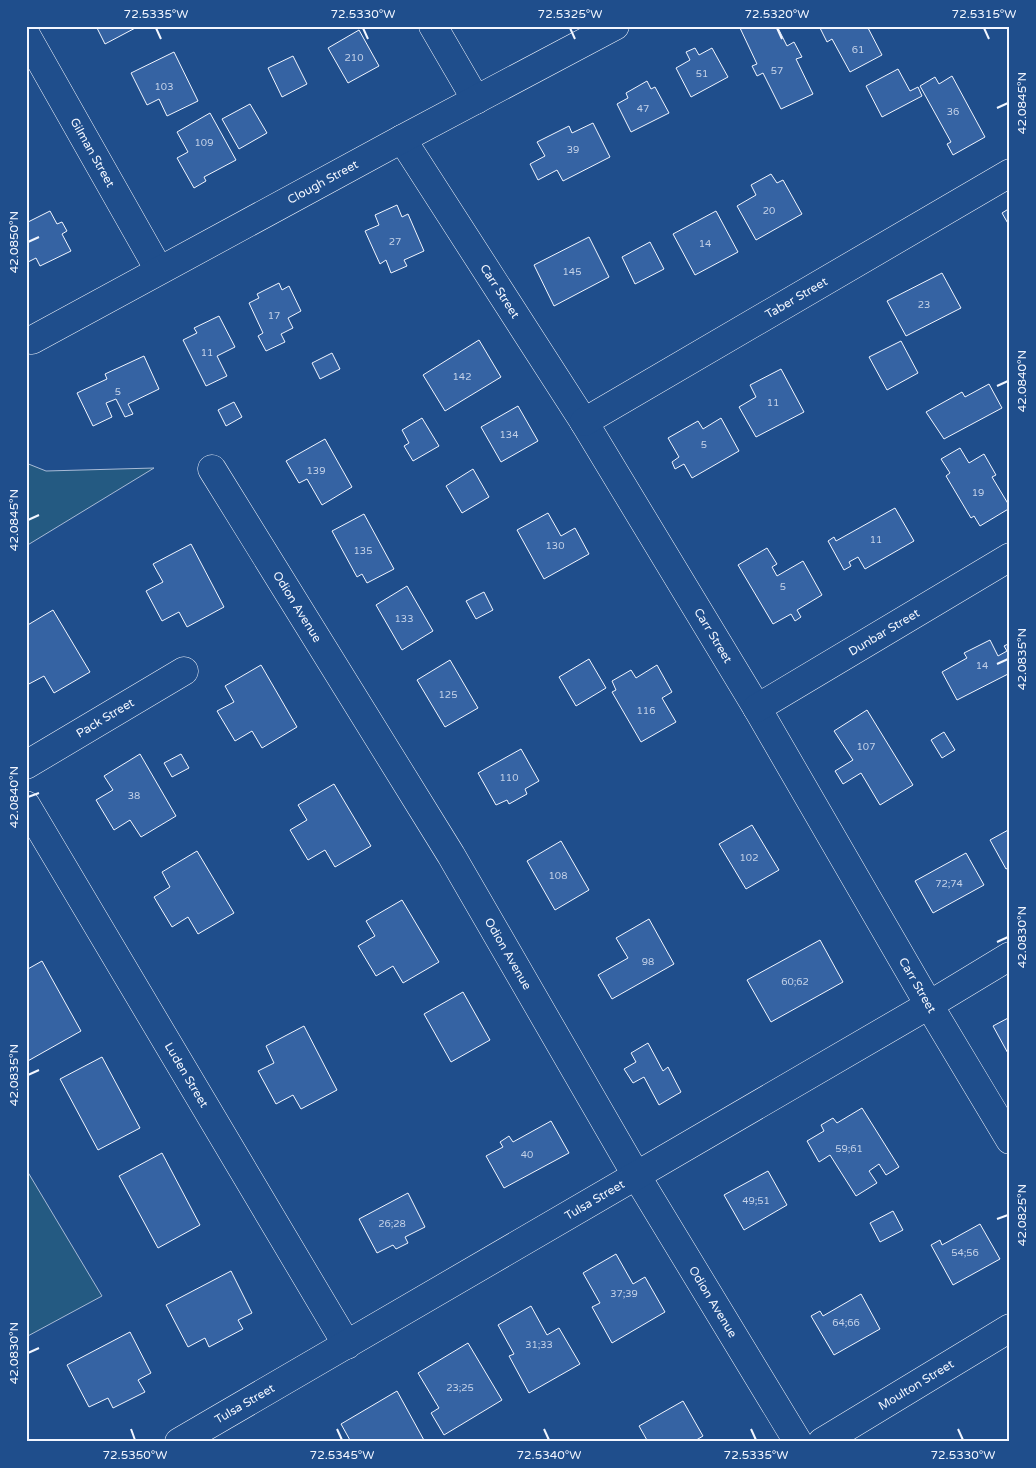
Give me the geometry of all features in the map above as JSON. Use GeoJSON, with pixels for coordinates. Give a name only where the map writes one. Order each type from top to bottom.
{"type":"FeatureCollection","features":[{"type":"Feature","properties":{"kind":"street"},"geometry":{"type":"LineString","coordinates":[[433,26],[476,100]]}},
{"type":"Feature","properties":{"kind":"street","name":"Clough Street"},"geometry":{"type":"LineString","coordinates":[[32,340],[402,139],[616,26]]}},
{"type":"Feature","properties":{"kind":"street","name":"Gilman Street"},"geometry":{"type":"LineString","coordinates":[[26,35],[159,270]]}},
{"type":"Feature","properties":{"kind":"street","name":"Carr Street"},"geometry":{"type":"LineString","coordinates":[[402,139],[584,422],[757,708],[929,1005],[1010,1140]]}},
{"type":"Feature","properties":{"kind":"street","name":"Taber Street"},"geometry":{"type":"LineString","coordinates":[[584,422],[1010,173]]}},
{"type":"Feature","properties":{"kind":"street","name":"Odion Avenue"},"geometry":{"type":"LineString","coordinates":[[212,469],[451,855],[636,1175],[798,1442]]}},
{"type":"Feature","properties":{"kind":"street","name":"Dunbar Street"},"geometry":{"type":"LineString","coordinates":[[757,708],[1010,557]]}},
{"type":"Feature","properties":{"kind":"street","name":"Pack Street"},"geometry":{"type":"LineString","coordinates":[[26,765],[184,671]]}},
{"type":"Feature","properties":{"kind":"street","name":"Luden Street"},"geometry":{"type":"LineString","coordinates":[[26,805],[347,1345]]}},
{"type":"Feature","properties":{"kind":"street","name":"Tulsa Street"},"geometry":{"type":"LineString","coordinates":[[180,1442],[1010,956]]}},
{"type":"Feature","properties":{"kind":"street","name":"Moulton Street"},"geometry":{"type":"LineString","coordinates":[[822,1442],[1010,1328]]}},
{"type":"Feature","properties":{"kind":"shaded area"},"geometry":{"type":"Polygon","coordinates":[[[26,463],[46,471],[154,468],[26,546],[26,463]]]}},
{"type":"Feature","properties":{"kind":"shaded area"},"geometry":{"type":"Polygon","coordinates":[[[26,1169],[102,1296],[26,1337],[26,1169]]]}},
{"type":"Feature","properties":{"kind":"building"},"geometry":{"type":"Polygon","coordinates":[[[96,26],[139,26],[105,44],[96,26]]]}},
{"type":"Feature","properties":{"kind":"building"},"geometry":{"type":"Polygon","coordinates":[[[744,26],[777,26],[787,46],[794,42],[802,57],[796,59],[813,94],[781,109],[763,73],[757,76],[752,66],[757,64],[740,28],[744,26]]]}},
{"type":"Feature","properties":{"kind":"building"},"geometry":{"type":"Polygon","coordinates":[[[824,26],[867,26],[882,55],[850,72],[832,39],[827,42],[820,28],[824,26]]]}},
{"type":"Feature","properties":{"kind":"building"},"geometry":{"type":"Polygon","coordinates":[[[359,30],[379,66],[348,83],[328,48],[359,30]]]}},
{"type":"Feature","properties":{"kind":"building"},"geometry":{"type":"Polygon","coordinates":[[[695,48],[699,55],[712,48],[728,77],[691,97],[676,68],[690,60],[686,52],[695,48]]]}},
{"type":"Feature","properties":{"kind":"building"},"geometry":{"type":"Polygon","coordinates":[[[174,52],[198,101],[167,116],[159,99],[147,105],[131,73],[174,52]]]}},
{"type":"Feature","properties":{"kind":"building"},"geometry":{"type":"Polygon","coordinates":[[[293,56],[307,84],[282,97],[268,68],[293,56]]]}},
{"type":"Feature","properties":{"kind":"building"},"geometry":{"type":"Polygon","coordinates":[[[898,69],[910,91],[918,87],[922,96],[882,117],[866,86],[898,69]]]}},
{"type":"Feature","properties":{"kind":"building"},"geometry":{"type":"Polygon","coordinates":[[[952,76],[985,137],[953,155],[947,144],[951,142],[920,86],[935,77],[939,84],[952,76]]]}},
{"type":"Feature","properties":{"kind":"building"},"geometry":{"type":"Polygon","coordinates":[[[647,81],[651,89],[655,87],[669,113],[631,132],[617,104],[628,98],[626,93],[647,81]]]}},
{"type":"Feature","properties":{"kind":"building"},"geometry":{"type":"Polygon","coordinates":[[[250,104],[267,133],[239,149],[222,119],[250,104]]]}},
{"type":"Feature","properties":{"kind":"building"},"geometry":{"type":"Polygon","coordinates":[[[210,113],[236,160],[204,177],[206,181],[194,188],[177,158],[188,152],[177,132],[210,113]]]}},
{"type":"Feature","properties":{"kind":"building"},"geometry":{"type":"Polygon","coordinates":[[[593,123],[610,157],[563,181],[557,170],[538,180],[530,164],[545,156],[537,142],[569,126],[572,133],[593,123]]]}},
{"type":"Feature","properties":{"kind":"building"},"geometry":{"type":"Polygon","coordinates":[[[771,174],[777,183],[783,180],[802,214],[756,240],[737,206],[756,195],[751,185],[771,174]]]}},
{"type":"Feature","properties":{"kind":"building"},"geometry":{"type":"Polygon","coordinates":[[[397,205],[402,217],[408,214],[424,251],[404,260],[407,266],[391,273],[386,260],[380,264],[365,231],[379,225],[375,215],[397,205]]]}},
{"type":"Feature","properties":{"kind":"building"},"geometry":{"type":"Polygon","coordinates":[[[1010,208],[1010,227],[1002,213],[1010,208]]]}},
{"type":"Feature","properties":{"kind":"building"},"geometry":{"type":"Polygon","coordinates":[[[50,211],[57,224],[62,222],[67,231],[62,234],[71,251],[40,266],[36,258],[26,263],[26,223],[50,211]]]}},
{"type":"Feature","properties":{"kind":"building"},"geometry":{"type":"Polygon","coordinates":[[[716,211],[738,252],[695,275],[673,234],[716,211]]]}},
{"type":"Feature","properties":{"kind":"building"},"geometry":{"type":"Polygon","coordinates":[[[589,237],[609,277],[554,306],[534,265],[589,237]]]}},
{"type":"Feature","properties":{"kind":"building"},"geometry":{"type":"Polygon","coordinates":[[[650,242],[664,269],[635,284],[622,257],[650,242]]]}},
{"type":"Feature","properties":{"kind":"building"},"geometry":{"type":"Polygon","coordinates":[[[942,273],[961,308],[906,336],[887,301],[942,273]]]}},
{"type":"Feature","properties":{"kind":"building"},"geometry":{"type":"Polygon","coordinates":[[[279,283],[282,290],[289,286],[301,311],[288,318],[293,328],[281,334],[285,342],[266,351],[258,336],[263,333],[249,303],[259,298],[257,294],[279,283]]]}},
{"type":"Feature","properties":{"kind":"building"},"geometry":{"type":"Polygon","coordinates":[[[219,316],[235,347],[217,356],[227,376],[206,386],[183,340],[197,333],[194,328],[219,316]]]}},
{"type":"Feature","properties":{"kind":"building"},"geometry":{"type":"Polygon","coordinates":[[[479,340],[501,377],[445,411],[423,375],[479,340]]]}},
{"type":"Feature","properties":{"kind":"building"},"geometry":{"type":"Polygon","coordinates":[[[901,341],[918,373],[887,390],[869,357],[901,341]]]}},
{"type":"Feature","properties":{"kind":"building"},"geometry":{"type":"Polygon","coordinates":[[[332,353],[340,369],[320,379],[312,363],[332,353]]]}},
{"type":"Feature","properties":{"kind":"building"},"geometry":{"type":"Polygon","coordinates":[[[144,356],[159,389],[128,404],[133,414],[125,417],[116,399],[106,403],[112,417],[93,426],[77,393],[107,379],[105,374],[144,356]]]}},
{"type":"Feature","properties":{"kind":"building"},"geometry":{"type":"Polygon","coordinates":[[[781,369],[804,412],[756,437],[739,407],[756,397],[750,385],[781,369]]]}},
{"type":"Feature","properties":{"kind":"building"},"geometry":{"type":"Polygon","coordinates":[[[989,384],[1002,408],[944,439],[926,412],[962,392],[965,397],[989,384]]]}},
{"type":"Feature","properties":{"kind":"building"},"geometry":{"type":"Polygon","coordinates":[[[234,402],[242,417],[226,426],[218,410],[234,402]]]}},
{"type":"Feature","properties":{"kind":"building"},"geometry":{"type":"Polygon","coordinates":[[[518,406],[538,441],[501,462],[481,427],[518,406]]]}},
{"type":"Feature","properties":{"kind":"building"},"geometry":{"type":"Polygon","coordinates":[[[422,418],[439,446],[413,461],[404,446],[409,443],[402,430],[422,418]]]}},
{"type":"Feature","properties":{"kind":"building"},"geometry":{"type":"Polygon","coordinates":[[[721,418],[739,451],[692,478],[684,464],[675,469],[672,462],[679,457],[668,438],[698,421],[703,429],[721,418]]]}},
{"type":"Feature","properties":{"kind":"building"},"geometry":{"type":"Polygon","coordinates":[[[325,439],[352,487],[322,505],[307,479],[299,483],[286,461],[325,439]]]}},
{"type":"Feature","properties":{"kind":"building"},"geometry":{"type":"Polygon","coordinates":[[[960,448],[969,463],[984,454],[996,475],[992,477],[1010,507],[980,526],[974,516],[971,518],[946,476],[950,473],[941,459],[960,448]]]}},
{"type":"Feature","properties":{"kind":"building"},"geometry":{"type":"Polygon","coordinates":[[[473,469],[489,497],[462,513],[446,486],[473,469]]]}},
{"type":"Feature","properties":{"kind":"building"},"geometry":{"type":"Polygon","coordinates":[[[895,508],[914,541],[865,569],[858,557],[849,562],[851,566],[844,570],[828,541],[834,537],[836,541],[895,508]]]}},
{"type":"Feature","properties":{"kind":"building"},"geometry":{"type":"Polygon","coordinates":[[[548,513],[561,536],[575,528],[589,554],[544,579],[517,530],[548,513]]]}},
{"type":"Feature","properties":{"kind":"building"},"geometry":{"type":"Polygon","coordinates":[[[364,514],[394,569],[367,583],[362,574],[357,577],[332,531],[364,514]]]}},
{"type":"Feature","properties":{"kind":"building"},"geometry":{"type":"Polygon","coordinates":[[[191,544],[224,607],[187,627],[179,612],[162,621],[146,591],[163,582],[153,564],[191,544]]]}},
{"type":"Feature","properties":{"kind":"building"},"geometry":{"type":"Polygon","coordinates":[[[767,548],[777,564],[772,567],[777,576],[803,561],[822,595],[797,610],[801,617],[795,621],[791,614],[773,624],[738,565],[767,548]]]}},
{"type":"Feature","properties":{"kind":"building"},"geometry":{"type":"Polygon","coordinates":[[[407,586],[433,631],[402,650],[376,605],[407,586]]]}},
{"type":"Feature","properties":{"kind":"building"},"geometry":{"type":"Polygon","coordinates":[[[484,592],[493,610],[476,619],[466,601],[484,592]]]}},
{"type":"Feature","properties":{"kind":"building"},"geometry":{"type":"Polygon","coordinates":[[[53,610],[90,672],[54,693],[44,676],[26,684],[26,626],[53,610]]]}},
{"type":"Feature","properties":{"kind":"building"},"geometry":{"type":"Polygon","coordinates":[[[990,640],[998,656],[1007,651],[1004,646],[1010,643],[1010,673],[957,700],[942,672],[967,658],[964,653],[990,640]]]}},
{"type":"Feature","properties":{"kind":"building"},"geometry":{"type":"Polygon","coordinates":[[[589,659],[606,688],[576,706],[559,677],[589,659]]]}},
{"type":"Feature","properties":{"kind":"building"},"geometry":{"type":"Polygon","coordinates":[[[450,660],[478,708],[445,727],[417,680],[450,660]]]}},
{"type":"Feature","properties":{"kind":"building"},"geometry":{"type":"Polygon","coordinates":[[[261,665],[297,727],[262,748],[252,731],[235,741],[217,711],[234,702],[225,686],[261,665]]]}},
{"type":"Feature","properties":{"kind":"building"},"geometry":{"type":"Polygon","coordinates":[[[657,665],[672,692],[662,698],[676,722],[641,742],[612,692],[616,690],[612,681],[631,670],[636,678],[657,665]]]}},
{"type":"Feature","properties":{"kind":"building"},"geometry":{"type":"Polygon","coordinates":[[[867,710],[913,785],[880,805],[861,773],[843,784],[835,771],[853,760],[834,731],[867,710]]]}},
{"type":"Feature","properties":{"kind":"building"},"geometry":{"type":"Polygon","coordinates":[[[944,732],[955,750],[942,758],[931,740],[944,732]]]}},
{"type":"Feature","properties":{"kind":"building"},"geometry":{"type":"Polygon","coordinates":[[[521,749],[539,781],[525,789],[527,794],[509,804],[507,800],[496,805],[478,773],[521,749]]]}},
{"type":"Feature","properties":{"kind":"building"},"geometry":{"type":"Polygon","coordinates":[[[140,754],[176,816],[141,837],[130,820],[114,830],[96,800],[113,790],[104,776],[140,754]]]}},
{"type":"Feature","properties":{"kind":"building"},"geometry":{"type":"Polygon","coordinates":[[[181,754],[189,768],[172,777],[164,763],[181,754]]]}},
{"type":"Feature","properties":{"kind":"building"},"geometry":{"type":"Polygon","coordinates":[[[334,784],[371,846],[335,867],[325,850],[308,860],[290,830],[307,820],[298,805],[334,784]]]}},
{"type":"Feature","properties":{"kind":"building"},"geometry":{"type":"Polygon","coordinates":[[[752,825],[779,870],[746,889],[719,844],[752,825]]]}},
{"type":"Feature","properties":{"kind":"building"},"geometry":{"type":"Polygon","coordinates":[[[1010,829],[1010,867],[1006,869],[990,840],[1010,829]]]}},
{"type":"Feature","properties":{"kind":"building"},"geometry":{"type":"Polygon","coordinates":[[[561,841],[589,890],[555,910],[527,861],[561,841]]]}},
{"type":"Feature","properties":{"kind":"building"},"geometry":{"type":"Polygon","coordinates":[[[197,851],[234,913],[198,934],[188,917],[172,927],[154,897],[170,887],[162,872],[197,851]]]}},
{"type":"Feature","properties":{"kind":"building"},"geometry":{"type":"Polygon","coordinates":[[[966,853],[984,885],[933,913],[915,881],[966,853]]]}},
{"type":"Feature","properties":{"kind":"building"},"geometry":{"type":"Polygon","coordinates":[[[402,900],[439,962],[403,983],[393,966],[376,976],[358,946],[375,936],[366,921],[402,900]]]}},
{"type":"Feature","properties":{"kind":"building"},"geometry":{"type":"Polygon","coordinates":[[[649,919],[674,964],[612,999],[598,975],[628,958],[616,938],[649,919]]]}},
{"type":"Feature","properties":{"kind":"building"},"geometry":{"type":"Polygon","coordinates":[[[820,940],[843,982],[771,1022],[747,980],[820,940]]]}},
{"type":"Feature","properties":{"kind":"building"},"geometry":{"type":"Polygon","coordinates":[[[42,961],[81,1031],[26,1062],[26,970],[42,961]]]}},
{"type":"Feature","properties":{"kind":"building"},"geometry":{"type":"Polygon","coordinates":[[[463,992],[490,1040],[451,1062],[424,1014],[463,992]]]}},
{"type":"Feature","properties":{"kind":"building"},"geometry":{"type":"Polygon","coordinates":[[[1010,1017],[1010,1057],[993,1026],[1010,1017]]]}},
{"type":"Feature","properties":{"kind":"building"},"geometry":{"type":"Polygon","coordinates":[[[304,1026],[337,1090],[301,1109],[293,1095],[276,1104],[258,1071],[274,1063],[266,1046],[304,1026]]]}},
{"type":"Feature","properties":{"kind":"building"},"geometry":{"type":"Polygon","coordinates":[[[648,1043],[663,1071],[668,1067],[681,1092],[659,1105],[644,1077],[633,1083],[624,1069],[636,1062],[631,1053],[648,1043]]]}},
{"type":"Feature","properties":{"kind":"building"},"geometry":{"type":"Polygon","coordinates":[[[102,1057],[140,1128],[98,1150],[60,1079],[102,1057]]]}},
{"type":"Feature","properties":{"kind":"building"},"geometry":{"type":"Polygon","coordinates":[[[862,1108],[899,1167],[886,1175],[879,1164],[869,1171],[877,1183],[856,1196],[830,1155],[819,1162],[807,1141],[824,1131],[821,1125],[833,1118],[837,1123],[862,1108]]]}},
{"type":"Feature","properties":{"kind":"building"},"geometry":{"type":"Polygon","coordinates":[[[551,1121],[569,1153],[504,1188],[486,1156],[503,1147],[500,1142],[509,1136],[513,1142],[551,1121]]]}},
{"type":"Feature","properties":{"kind":"building"},"geometry":{"type":"Polygon","coordinates":[[[162,1153],[200,1225],[158,1248],[119,1176],[162,1153]]]}},
{"type":"Feature","properties":{"kind":"building"},"geometry":{"type":"Polygon","coordinates":[[[768,1171],[787,1205],[744,1230],[724,1195],[768,1171]]]}},
{"type":"Feature","properties":{"kind":"building"},"geometry":{"type":"Polygon","coordinates":[[[408,1193],[425,1227],[405,1237],[408,1243],[396,1249],[393,1245],[377,1253],[359,1219],[408,1193]]]}},
{"type":"Feature","properties":{"kind":"building"},"geometry":{"type":"Polygon","coordinates":[[[893,1211],[903,1230],[880,1242],[870,1223],[893,1211]]]}},
{"type":"Feature","properties":{"kind":"building"},"geometry":{"type":"Polygon","coordinates":[[[980,1224],[1000,1259],[953,1285],[931,1245],[940,1240],[942,1245],[980,1224]]]}},
{"type":"Feature","properties":{"kind":"building"},"geometry":{"type":"Polygon","coordinates":[[[616,1254],[633,1284],[645,1277],[665,1312],[612,1343],[592,1307],[600,1303],[583,1273],[616,1254]]]}},
{"type":"Feature","properties":{"kind":"building"},"geometry":{"type":"Polygon","coordinates":[[[231,1271],[252,1313],[238,1320],[243,1329],[209,1347],[205,1338],[188,1347],[166,1305],[231,1271]]]}},
{"type":"Feature","properties":{"kind":"building"},"geometry":{"type":"Polygon","coordinates":[[[861,1294],[880,1329],[834,1355],[811,1316],[820,1311],[823,1316],[861,1294]]]}},
{"type":"Feature","properties":{"kind":"building"},"geometry":{"type":"Polygon","coordinates":[[[531,1306],[547,1335],[559,1328],[580,1364],[529,1393],[509,1356],[514,1354],[498,1325],[531,1306]]]}},
{"type":"Feature","properties":{"kind":"building"},"geometry":{"type":"Polygon","coordinates":[[[130,1332],[151,1373],[138,1380],[145,1392],[113,1408],[108,1398],[89,1407],[67,1365],[130,1332]]]}},
{"type":"Feature","properties":{"kind":"building"},"geometry":{"type":"Polygon","coordinates":[[[468,1343],[502,1400],[444,1435],[431,1413],[439,1408],[418,1373],[468,1343]]]}},
{"type":"Feature","properties":{"kind":"building"},"geometry":{"type":"Polygon","coordinates":[[[397,1391],[425,1442],[351,1442],[341,1424],[397,1391]]]}},
{"type":"Feature","properties":{"kind":"building"},"geometry":{"type":"Polygon","coordinates":[[[683,1401],[703,1436],[693,1442],[648,1442],[639,1426],[683,1401]]]}}]}
